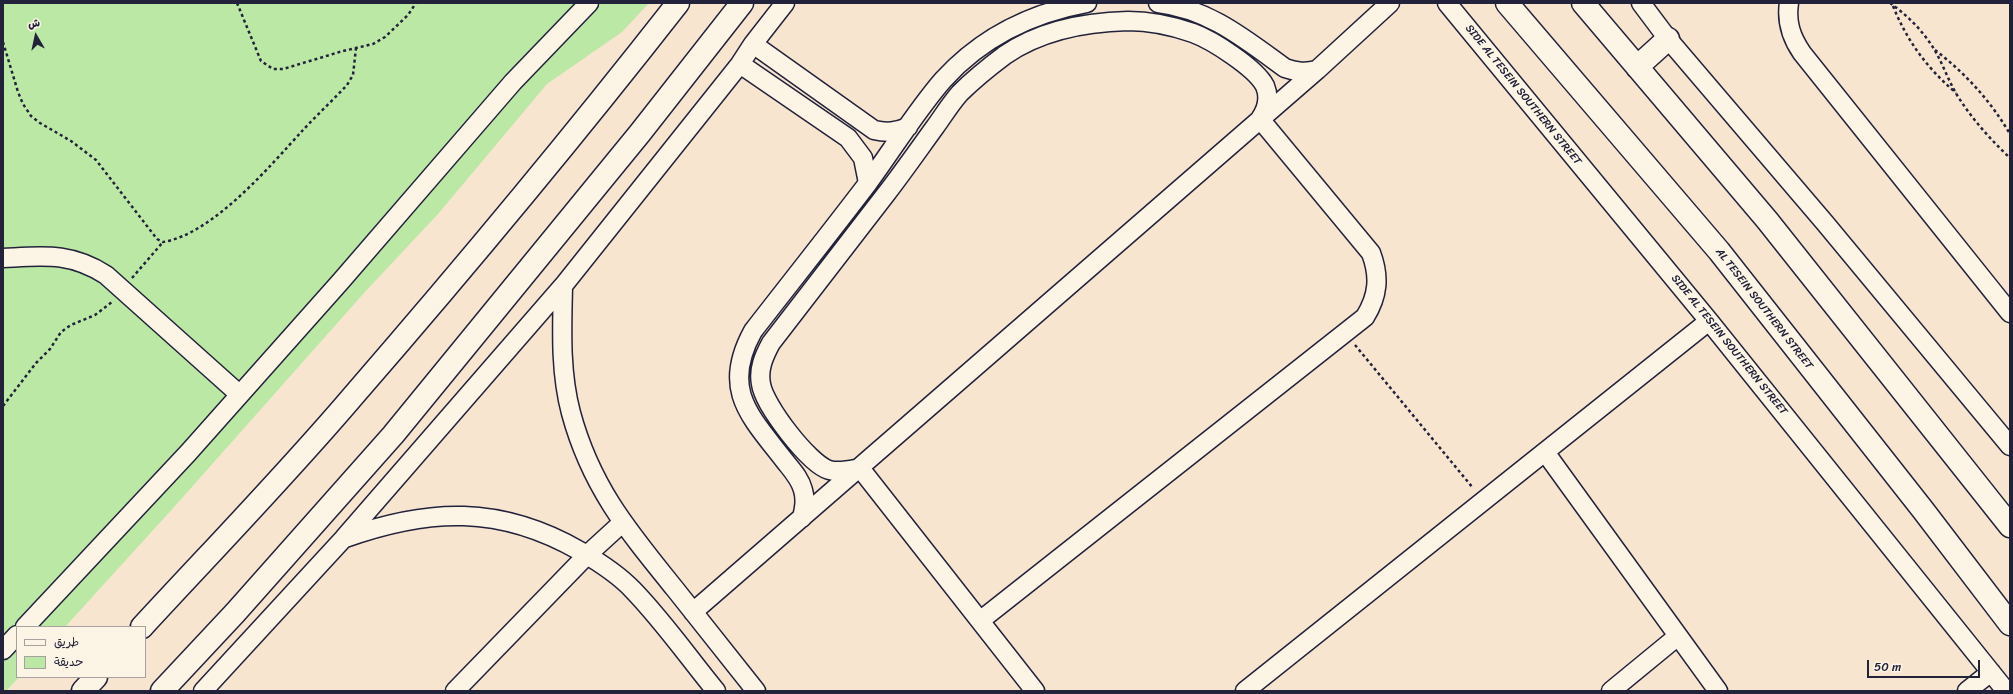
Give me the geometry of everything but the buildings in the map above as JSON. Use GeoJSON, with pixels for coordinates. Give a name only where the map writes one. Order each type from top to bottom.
{"type":"FeatureCollection","features":[{"type":"Feature","properties":{"kind":"street"},"geometry":{"type":"LineString","coordinates":[[26,626],[188,453],[238,394],[341,281],[513,82],[589,3]]}},
{"type":"Feature","properties":{"kind":"street"},"geometry":{"type":"LineString","coordinates":[[143,626],[277,482],[354,396],[605,96],[678,3]]}},
{"type":"Feature","properties":{"kind":"street"},"geometry":{"type":"LineString","coordinates":[[162,691],[240,607],[393,435],[640,133],[742,3]]}},
{"type":"Feature","properties":{"kind":"street"},"geometry":{"type":"LineString","coordinates":[[204,691],[344,538],[563,286],[740,64],[753,44],[785,3]]}},
{"type":"Feature","properties":{"kind":"street"},"geometry":{"type":"LineString","coordinates":[[802,518],[804,498],[798,478],[754,422],[744,406],[739,387],[739,367],[744,348],[753,331],[868,183],[943,80],[968,56],[997,35],[1028,19],[1061,8],[1087,3]]}},
{"type":"Feature","properties":{"kind":"street"},"geometry":{"type":"LineString","coordinates":[[1158,3],[1200,13],[1221,23],[1285,68],[1295,72],[1317,70]]}},
{"type":"Feature","properties":{"kind":"street"},"geometry":{"type":"LineString","coordinates":[[694,612],[1317,70],[1390,3]]}},
{"type":"Feature","properties":{"kind":"street","name":"SIDE AL TESEIN SOUTHERN STREET"},"geometry":{"type":"LineString","coordinates":[[1447,3],[1709,321],[2006,691]]}},
{"type":"Feature","properties":{"kind":"street","name":"AL TESEIN SOUTHERN STREET"},"geometry":{"type":"LineString","coordinates":[[1507,3],[1719,251],[1923,510],[2010,624]]}},
{"type":"Feature","properties":{"kind":"street"},"geometry":{"type":"LineString","coordinates":[[1583,3],[1767,220],[2010,526]]}},
{"type":"Feature","properties":{"kind":"street"},"geometry":{"type":"LineString","coordinates":[[1641,3],[1668,39],[1845,246],[2010,446]]}},
{"type":"Feature","properties":{"kind":"street"},"geometry":{"type":"LineString","coordinates":[[1789,3],[1789,27],[1794,41],[1802,53],[2010,313]]}},
{"type":"Feature","properties":{"kind":"street"},"geometry":{"type":"LineString","coordinates":[[860,468],[845,471],[830,470],[816,464],[806,453],[772,410],[764,397],[760,369],[764,355],[771,343],[880,201],[959,94],[982,72],[1008,54],[1036,39],[1066,29],[1098,23],[1130,21],[1161,25],[1192,33],[1211,42],[1228,53],[1260,79],[1267,94],[1266,107],[1260,119]]}},
{"type":"Feature","properties":{"kind":"street"},"geometry":{"type":"LineString","coordinates":[[1637,67],[1668,39]]}},
{"type":"Feature","properties":{"kind":"street"},"geometry":{"type":"LineString","coordinates":[[753,44],[874,130],[886,132],[908,128]]}},
{"type":"Feature","properties":{"kind":"street"},"geometry":{"type":"LineString","coordinates":[[740,64],[848,138],[862,158],[868,183]]}},
{"type":"Feature","properties":{"kind":"street"},"geometry":{"type":"LineString","coordinates":[[981,620],[1365,317],[1372,306],[1376,293],[1376,273],[1371,254],[1260,119]]}},
{"type":"Feature","properties":{"kind":"street"},"geometry":{"type":"LineString","coordinates":[[3,258],[50,256],[73,259],[96,269],[121,289],[238,394]]}},
{"type":"Feature","properties":{"kind":"street"},"geometry":{"type":"LineString","coordinates":[[563,286],[563,360],[571,412],[582,448],[597,482],[622,523],[756,691]]}},
{"type":"Feature","properties":{"kind":"street"},"geometry":{"type":"LineString","coordinates":[[1245,691],[1709,321]]}},
{"type":"Feature","properties":{"kind":"street"},"geometry":{"type":"LineString","coordinates":[[1545,452],[1718,691]]}},
{"type":"Feature","properties":{"kind":"street"},"geometry":{"type":"LineString","coordinates":[[860,468],[981,620],[1035,691]]}},
{"type":"Feature","properties":{"kind":"street"},"geometry":{"type":"LineString","coordinates":[[344,538],[376,527],[409,519],[442,516],[475,516],[508,522],[540,531],[604,565],[633,590],[716,691]]}},
{"type":"Feature","properties":{"kind":"street"},"geometry":{"type":"LineString","coordinates":[[455,691],[587,555],[622,523]]}},
{"type":"Feature","properties":{"kind":"street"},"geometry":{"type":"LineString","coordinates":[[3,650],[16,636]]}},
{"type":"Feature","properties":{"kind":"street"},"geometry":{"type":"LineString","coordinates":[[1611,691],[1678,636]]}},
{"type":"Feature","properties":{"kind":"street"},"geometry":{"type":"LineString","coordinates":[[1967,691],[1991,672]]}},
{"type":"Feature","properties":{"kind":"street"},"geometry":{"type":"LineString","coordinates":[[83,691],[95,678]]}},
{"type":"Feature","properties":{"kind":"path"},"geometry":{"type":"LineString","coordinates":[[237,3],[261,61],[273,69],[283,69],[373,44],[385,37],[408,15],[416,3]]}},
{"type":"Feature","properties":{"kind":"path"},"geometry":{"type":"LineString","coordinates":[[1890,3],[1914,23],[1934,49],[1957,94],[1982,129],[2010,158]]}},
{"type":"Feature","properties":{"kind":"path"},"geometry":{"type":"LineString","coordinates":[[1893,5],[1900,22],[1918,55],[1934,73],[1957,94]]}},
{"type":"Feature","properties":{"kind":"path"},"geometry":{"type":"LineString","coordinates":[[3,42],[18,92],[31,116],[40,124],[71,140],[96,160],[157,238],[163,242]]}},
{"type":"Feature","properties":{"kind":"path"},"geometry":{"type":"LineString","coordinates":[[3,406],[36,363],[50,349],[61,332],[105,308],[115,299],[121,289],[163,242],[182,238],[207,222],[262,176],[347,85],[353,75],[356,48]]}},
{"type":"Feature","properties":{"kind":"path"},"geometry":{"type":"LineString","coordinates":[[1934,49],[1965,75],[1979,90],[2010,134]]}},
{"type":"Feature","properties":{"kind":"path"},"geometry":{"type":"LineString","coordinates":[[1345,333],[1484,501]]}},
{"type":"Feature","properties":{"kind":"green space"},"geometry":{"type":"Polygon","coordinates":[[[3,3],[649,3],[622,32],[547,84],[438,214],[364,293],[175,506],[66,626],[16,626],[16,678],[18,678],[6,691],[3,691],[3,3]]]}}]}
